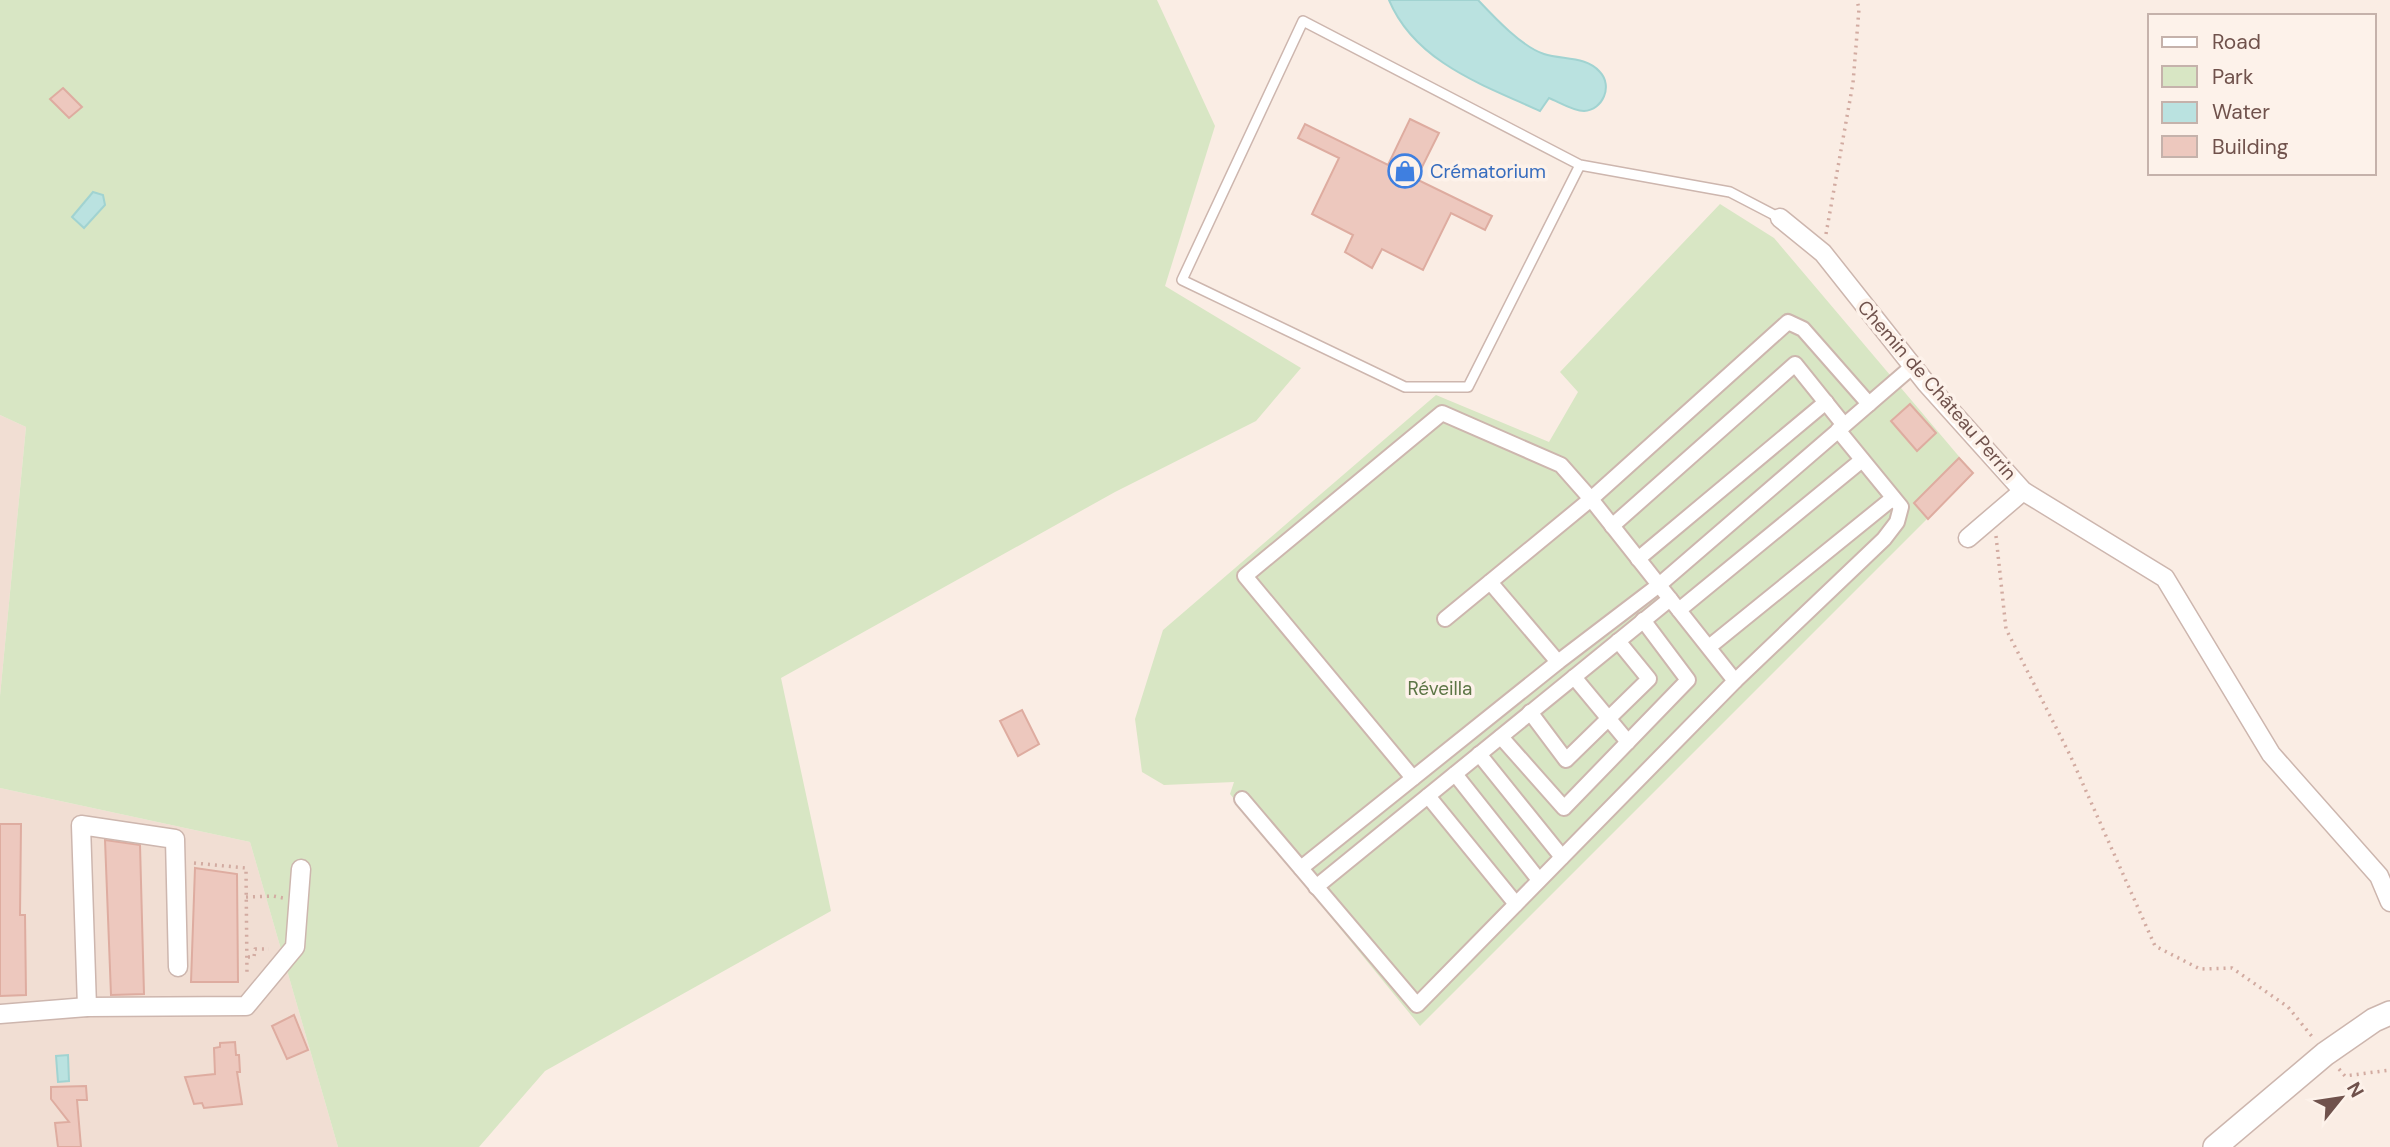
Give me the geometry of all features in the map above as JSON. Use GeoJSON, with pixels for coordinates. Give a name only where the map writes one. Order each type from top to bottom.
{"type":"FeatureCollection","features":[{"type":"Feature","properties":{"kind":"street","name":"Chemin de Château Perrin"},"geometry":{"type":"LineString","coordinates":[[1780,218],[1823,253],[1913,366],[2023,491],[2165,578],[2271,754],[2379,876],[2390,902]]}},
{"type":"Feature","properties":{"kind":"street"},"geometry":{"type":"LineString","coordinates":[[1445,619],[1591,499],[1788,322],[1803,329],[1868,404]]}},
{"type":"Feature","properties":{"kind":"street"},"geometry":{"type":"LineString","coordinates":[[1242,799],[1417,1005],[1735,681],[1884,539],[1897,522],[1901,507],[1862,460],[1826,402],[1795,364],[1612,526]]}},
{"type":"Feature","properties":{"kind":"street"},"geometry":{"type":"LineString","coordinates":[[1301,868],[1558,662],[1659,585],[1913,366]]}},
{"type":"Feature","properties":{"kind":"street"},"geometry":{"type":"LineString","coordinates":[[1638,559],[1826,402]]}},
{"type":"Feature","properties":{"kind":"street"},"geometry":{"type":"LineString","coordinates":[[1413,778],[1244,576],[1442,412],[1561,465],[1735,681]]}},
{"type":"Feature","properties":{"kind":"street"},"geometry":{"type":"LineString","coordinates":[[1316,887],[1643,620],[1674,605],[1862,460]]}},
{"type":"Feature","properties":{"kind":"street"},"geometry":{"type":"LineString","coordinates":[[1968,538],[2023,491]]}},
{"type":"Feature","properties":{"kind":"street"},"geometry":{"type":"LineString","coordinates":[[1709,648],[1893,498]]}},
{"type":"Feature","properties":{"kind":"street"},"geometry":{"type":"LineString","coordinates":[[1490,582],[1558,662]]}},
{"type":"Feature","properties":{"kind":"street"},"geometry":{"type":"LineString","coordinates":[[1501,737],[1564,808],[1688,680],[1643,620]]}},
{"type":"Feature","properties":{"kind":"street"},"geometry":{"type":"LineString","coordinates":[[1530,712],[1566,760],[1649,679],[1618,641]]}},
{"type":"Feature","properties":{"kind":"street"},"geometry":{"type":"LineString","coordinates":[[1574,677],[1628,742]]}},
{"type":"Feature","properties":{"kind":"street"},"geometry":{"type":"LineString","coordinates":[[1479,754],[1562,857]]}},
{"type":"Feature","properties":{"kind":"street"},"geometry":{"type":"LineString","coordinates":[[1455,774],[1539,880]]}},
{"type":"Feature","properties":{"kind":"street"},"geometry":{"type":"LineString","coordinates":[[1428,796],[1516,904]]}},
{"type":"Feature","properties":{"kind":"street"},"geometry":{"type":"LineString","coordinates":[[87,1007],[80,825],[175,839],[178,967]]}},
{"type":"Feature","properties":{"kind":"street"},"geometry":{"type":"LineString","coordinates":[[0,1014],[87,1007],[246,1006],[295,947],[301,869]]}},
{"type":"Feature","properties":{"kind":"street"},"geometry":{"type":"LineString","coordinates":[[2215,1147],[2325,1054],[2374,1020],[2390,1013]]}},
{"type":"Feature","properties":{"kind":"lane"},"geometry":{"type":"LineString","coordinates":[[1580,165],[1468,387],[1405,387],[1182,280],[1303,21],[1580,165],[1730,192],[1780,218]]}},
{"type":"Feature","properties":{"kind":"path"},"geometry":{"type":"LineString","coordinates":[[1823,253],[1853,83],[1859,9],[1857,0]]}},
{"type":"Feature","properties":{"kind":"path"},"geometry":{"type":"LineString","coordinates":[[1994,517],[2006,629],[2070,755],[2155,946],[2200,969],[2232,968],[2288,1007],[2345,1076],[2390,1070]]}},
{"type":"Feature","properties":{"kind":"path"},"geometry":{"type":"LineString","coordinates":[[174,859],[246,868],[247,989],[254,997]]}},
{"type":"Feature","properties":{"kind":"path"},"geometry":{"type":"LineString","coordinates":[[246,897],[273,896]]}},
{"type":"Feature","properties":{"kind":"path"},"geometry":{"type":"LineString","coordinates":[[248,957],[254,957],[255,949],[268,948]]}},
{"type":"Feature","properties":{"kind":"shaded area"},"geometry":{"type":"Polygon","coordinates":[[[0,415],[26,427],[0,696],[0,415]]]}},
{"type":"Feature","properties":{"kind":"shaded area"},"geometry":{"type":"Polygon","coordinates":[[[0,788],[250,842],[338,1147],[0,1147],[0,788]]]}},
{"type":"Feature","properties":{"kind":"green space"},"geometry":{"type":"Polygon","coordinates":[[[0,0],[1157,0],[1215,126],[1165,286],[1301,368],[1256,421],[1115,492],[781,678],[831,911],[545,1071],[479,1147],[338,1147],[250,842],[0,788],[0,696],[26,427],[0,415],[0,0]]]}},
{"type":"Feature","properties":{"kind":"green space","name":"Réveilla"},"geometry":{"type":"Polygon","coordinates":[[[1720,204],[1774,238],[1973,473],[1420,1026],[1230,794],[1234,782],[1164,785],[1142,772],[1135,719],[1163,630],[1436,395],[1549,442],[1578,392],[1560,372],[1720,204]]]}},
{"type":"Feature","properties":{"kind":"water"},"geometry":{"type":"Polygon","coordinates":[[[1389,0],[1478,0],[1527,45],[1544,54],[1581,61],[1594,67],[1604,78],[1604,96],[1591,110],[1580,111],[1549,98],[1540,111],[1474,81],[1433,56],[1401,22],[1389,0]]]}},
{"type":"Feature","properties":{"kind":"water"},"geometry":{"type":"Polygon","coordinates":[[[93,192],[103,195],[105,205],[84,228],[72,217],[93,192]]]}},
{"type":"Feature","properties":{"kind":"water"},"geometry":{"type":"Polygon","coordinates":[[[68,1055],[69,1081],[58,1082],[56,1056],[68,1055]]]}},
{"type":"Feature","properties":{"kind":"building"},"geometry":{"type":"Polygon","coordinates":[[[63,88],[82,107],[69,118],[50,99],[63,88]]]}},
{"type":"Feature","properties":{"kind":"building"},"geometry":{"type":"Polygon","coordinates":[[[1410,119],[1439,133],[1416,179],[1492,216],[1485,230],[1451,213],[1423,270],[1382,249],[1372,268],[1345,252],[1353,235],[1312,214],[1339,158],[1298,138],[1305,124],[1388,165],[1410,119]]]}},
{"type":"Feature","properties":{"kind":"building"},"geometry":{"type":"Polygon","coordinates":[[[1910,404],[1936,433],[1917,451],[1891,421],[1910,404]]]}},
{"type":"Feature","properties":{"kind":"building"},"geometry":{"type":"Polygon","coordinates":[[[1959,458],[1973,473],[1928,519],[1914,503],[1959,458]]]}},
{"type":"Feature","properties":{"kind":"building"},"geometry":{"type":"Polygon","coordinates":[[[1022,710],[1039,744],[1018,756],[1000,721],[1022,710]]]}},
{"type":"Feature","properties":{"kind":"building"},"geometry":{"type":"Polygon","coordinates":[[[0,824],[21,824],[20,915],[25,915],[26,995],[0,996],[0,824]]]}},
{"type":"Feature","properties":{"kind":"building"},"geometry":{"type":"Polygon","coordinates":[[[105,840],[140,845],[144,994],[111,995],[105,840]]]}},
{"type":"Feature","properties":{"kind":"building"},"geometry":{"type":"Polygon","coordinates":[[[195,868],[237,874],[238,982],[191,982],[195,868]]]}},
{"type":"Feature","properties":{"kind":"building"},"geometry":{"type":"Polygon","coordinates":[[[294,1015],[308,1050],[287,1059],[272,1026],[294,1015]]]}},
{"type":"Feature","properties":{"kind":"building"},"geometry":{"type":"Polygon","coordinates":[[[235,1042],[236,1055],[239,1055],[240,1072],[237,1072],[242,1104],[204,1108],[202,1103],[194,1104],[185,1077],[215,1074],[214,1048],[220,1047],[220,1043],[235,1042]]]}},
{"type":"Feature","properties":{"kind":"building"},"geometry":{"type":"Polygon","coordinates":[[[86,1086],[87,1100],[77,1100],[81,1147],[58,1147],[55,1123],[69,1122],[51,1099],[51,1087],[86,1086]]]}},
{"type":"Feature","properties":{"kind":"place","name":"Crématorium"},"geometry":{"type":"Point","coordinates":[1405,171]}}]}
